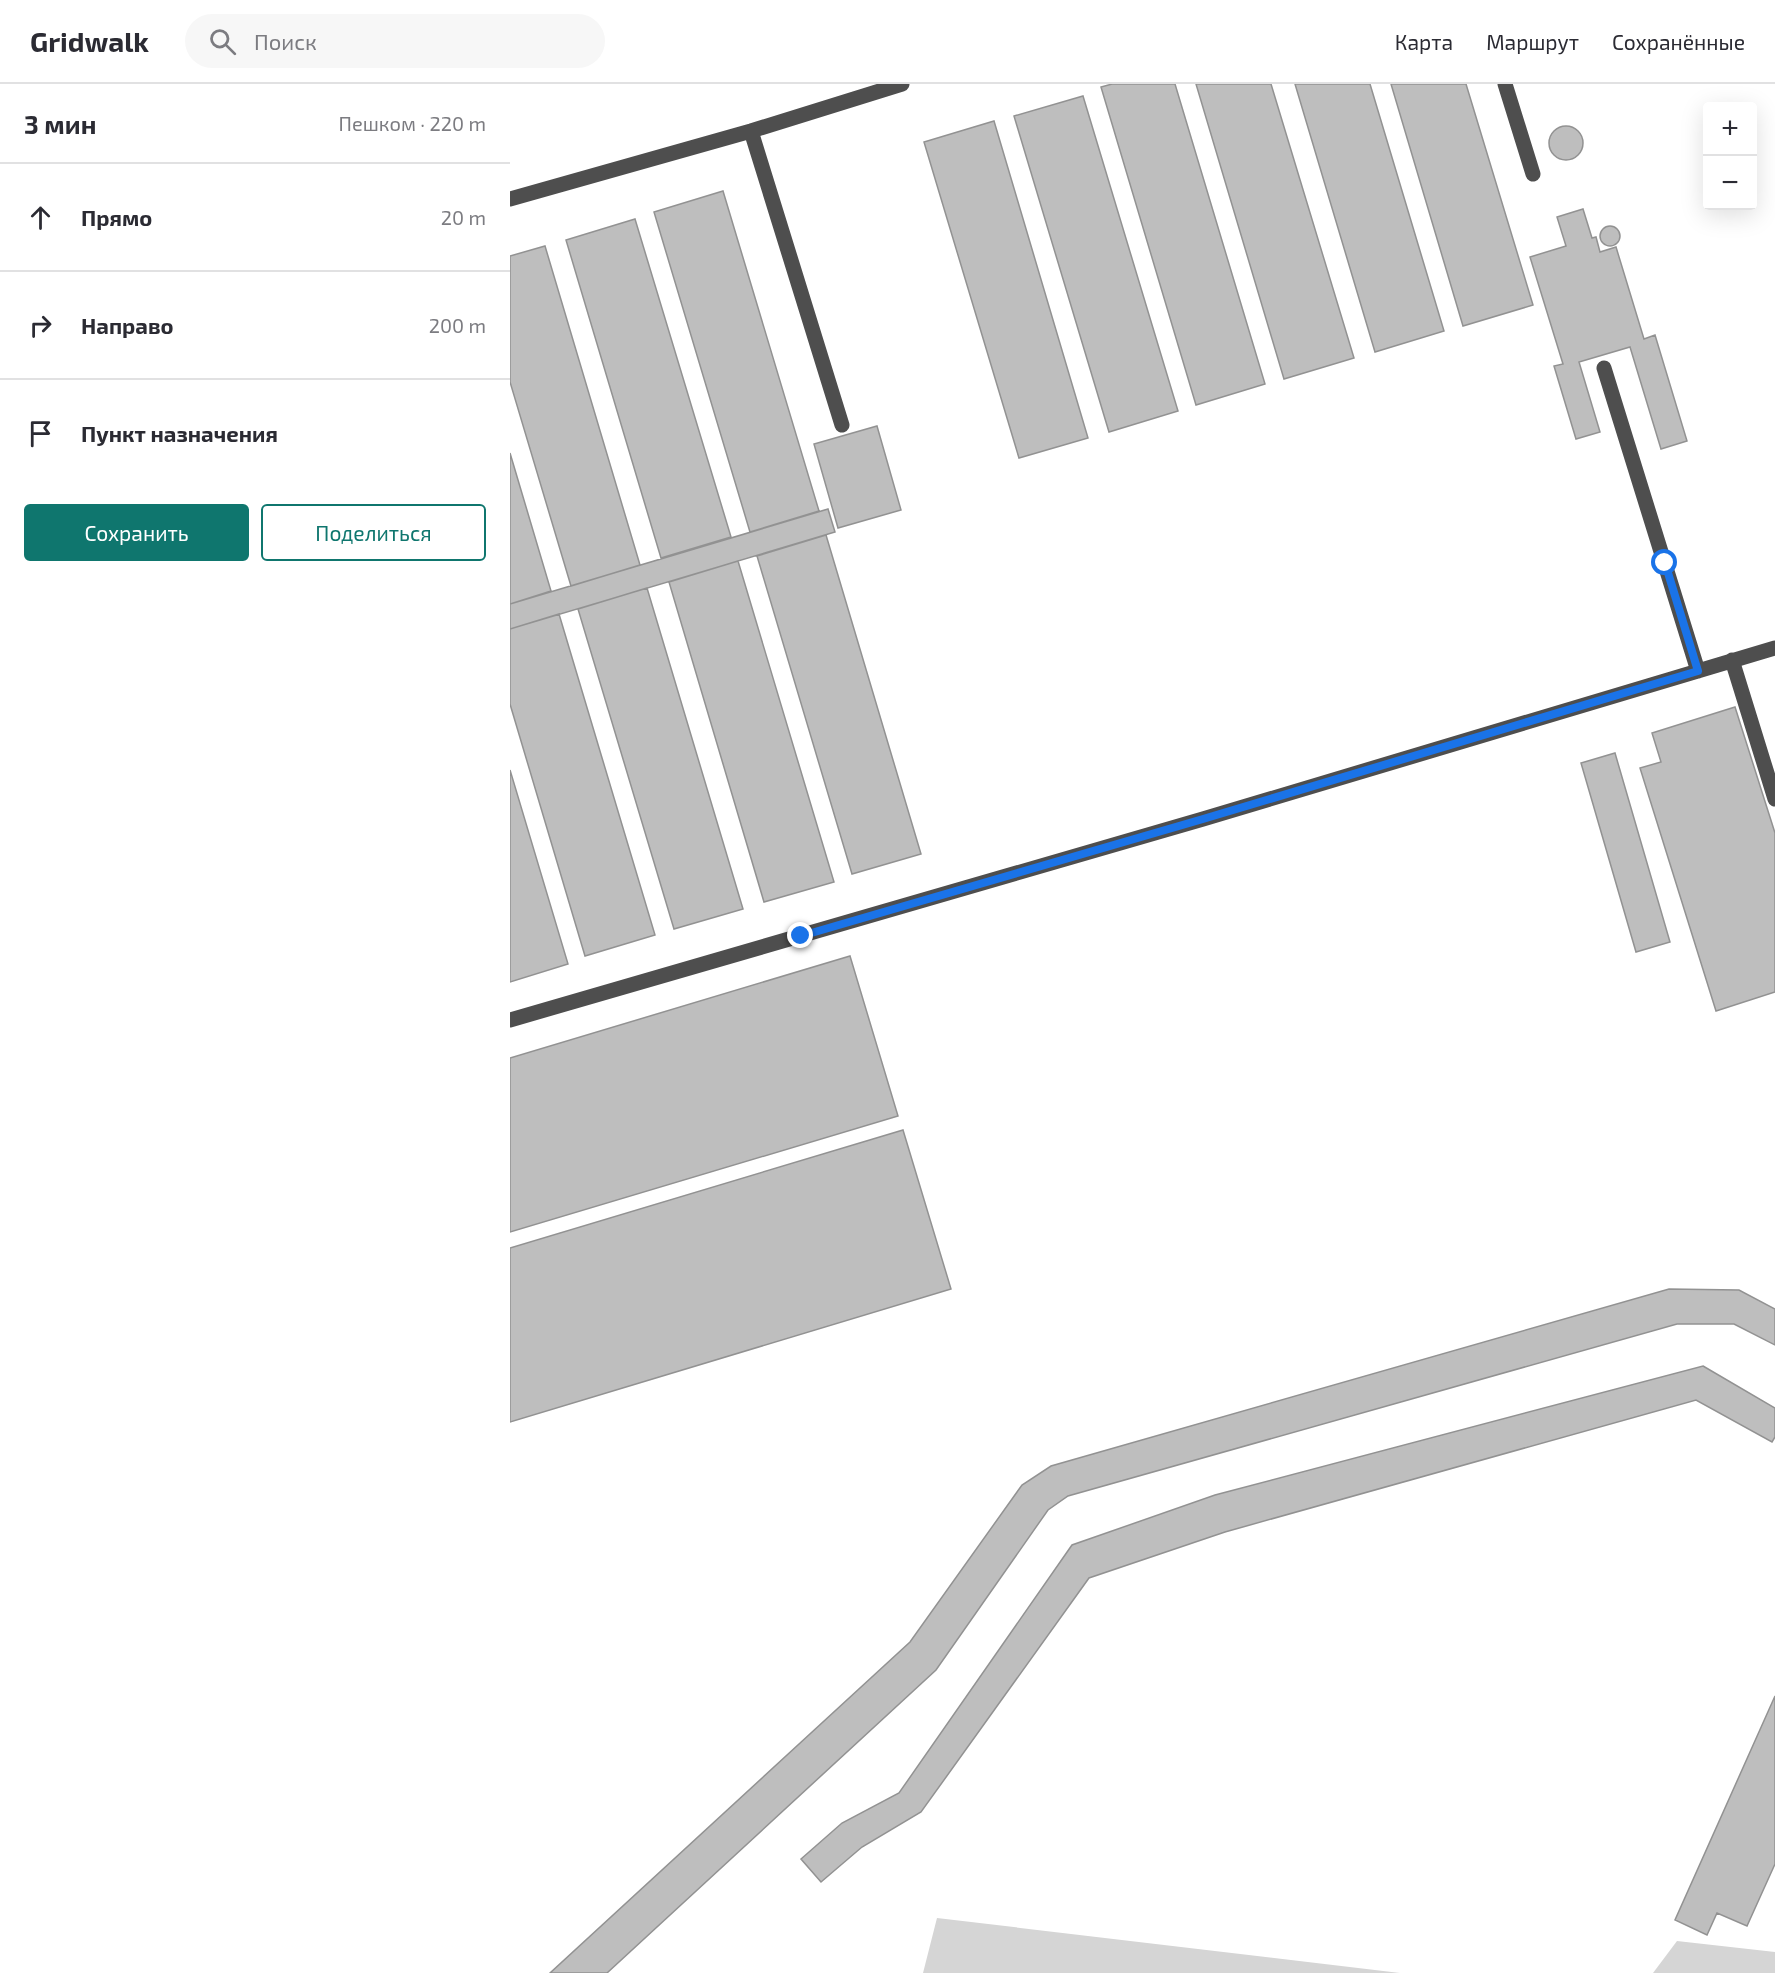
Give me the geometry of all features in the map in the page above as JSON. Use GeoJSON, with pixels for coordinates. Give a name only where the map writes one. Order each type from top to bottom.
{"type":"FeatureCollection","features":[{"type":"Feature","properties":{"kind":"lane"},"geometry":{"type":"LineString","coordinates":[[510,200],[751,131],[902,84]]}},
{"type":"Feature","properties":{"kind":"lane"},"geometry":{"type":"LineString","coordinates":[[1505,84],[1533,174]]}},
{"type":"Feature","properties":{"kind":"lane"},"geometry":{"type":"LineString","coordinates":[[751,131],[842,425]]}},
{"type":"Feature","properties":{"kind":"lane"},"geometry":{"type":"LineString","coordinates":[[1605,368],[1698,671]]}},
{"type":"Feature","properties":{"kind":"lane"},"geometry":{"type":"LineString","coordinates":[[510,1020],[1203,819],[1775,648]]}},
{"type":"Feature","properties":{"kind":"lane"},"geometry":{"type":"LineString","coordinates":[[1732,660],[1775,799]]}},
{"type":"Feature","properties":{"kind":"shaded area"},"geometry":{"type":"Polygon","coordinates":[[[937,1918],[1400,1973],[923,1973],[937,1918]]]}},
{"type":"Feature","properties":{"kind":"shaded area"},"geometry":{"type":"Polygon","coordinates":[[[1677,1941],[1775,1952],[1775,1973],[1653,1973],[1677,1941]]]}},
{"type":"Feature","properties":{"kind":"building"},"geometry":{"type":"Polygon","coordinates":[[[1112,84],[1175,84],[1265,384],[1196,405],[1101,87],[1112,84]]]}},
{"type":"Feature","properties":{"kind":"building"},"geometry":{"type":"Polygon","coordinates":[[[1196,84],[1271,84],[1354,358],[1284,379],[1196,84]]]}},
{"type":"Feature","properties":{"kind":"building"},"geometry":{"type":"Polygon","coordinates":[[[1295,84],[1370,84],[1444,331],[1375,352],[1295,84]]]}},
{"type":"Feature","properties":{"kind":"building"},"geometry":{"type":"Polygon","coordinates":[[[1391,84],[1466,84],[1533,305],[1463,326],[1391,84]]]}},
{"type":"Feature","properties":{"kind":"building"},"geometry":{"type":"Polygon","coordinates":[[[1083,96],[1178,411],[1109,432],[1014,116],[1083,96]]]}},
{"type":"Feature","properties":{"kind":"building"},"geometry":{"type":"Polygon","coordinates":[[[994,121],[1088,438],[1019,458],[924,142],[994,121]]]}},
{"type":"Feature","properties":{"kind":"building"},"geometry":{"type":"Polygon","coordinates":[[[1566,126],[1578,131],[1583,143],[1578,155],[1566,160],[1554,155],[1549,143],[1554,131],[1566,126]]]}},
{"type":"Feature","properties":{"kind":"building"},"geometry":{"type":"Polygon","coordinates":[[[723,191],[819,511],[750,532],[654,212],[723,191]]]}},
{"type":"Feature","properties":{"kind":"building"},"geometry":{"type":"Polygon","coordinates":[[[1583,209],[1592,238],[1596,237],[1600,252],[1616,247],[1644,339],[1655,335],[1687,441],[1661,449],[1630,347],[1579,362],[1600,432],[1576,439],[1554,366],[1563,364],[1530,257],[1566,246],[1557,217],[1583,209]]]}},
{"type":"Feature","properties":{"kind":"building"},"geometry":{"type":"Polygon","coordinates":[[[635,219],[731,537],[661,558],[566,240],[635,219]]]}},
{"type":"Feature","properties":{"kind":"building"},"geometry":{"type":"Polygon","coordinates":[[[1606,226],[1614,226],[1620,232],[1620,240],[1614,246],[1606,246],[1600,240],[1600,232],[1606,226]]]}},
{"type":"Feature","properties":{"kind":"building"},"geometry":{"type":"Polygon","coordinates":[[[545,246],[640,565],[571,586],[510,382],[510,256],[545,246]]]}},
{"type":"Feature","properties":{"kind":"building"},"geometry":{"type":"Polygon","coordinates":[[[877,426],[901,510],[838,528],[814,444],[877,426]]]}},
{"type":"Feature","properties":{"kind":"building"},"geometry":{"type":"Polygon","coordinates":[[[510,453],[551,591],[510,604],[510,453]]]}},
{"type":"Feature","properties":{"kind":"building"},"geometry":{"type":"Polygon","coordinates":[[[828,509],[835,532],[510,629],[510,604],[828,509]]]}},
{"type":"Feature","properties":{"kind":"building"},"geometry":{"type":"Polygon","coordinates":[[[826,535],[921,854],[852,874],[757,556],[826,535]]]}},
{"type":"Feature","properties":{"kind":"building"},"geometry":{"type":"Polygon","coordinates":[[[738,561],[834,882],[764,902],[669,582],[738,561]]]}},
{"type":"Feature","properties":{"kind":"building"},"geometry":{"type":"Polygon","coordinates":[[[647,588],[743,909],[674,929],[578,609],[647,588]]]}},
{"type":"Feature","properties":{"kind":"building"},"geometry":{"type":"Polygon","coordinates":[[[559,614],[655,935],[585,956],[510,704],[510,629],[559,614]]]}},
{"type":"Feature","properties":{"kind":"building"},"geometry":{"type":"Polygon","coordinates":[[[1735,707],[1775,833],[1775,992],[1716,1011],[1640,768],[1661,762],[1652,733],[1735,707]]]}},
{"type":"Feature","properties":{"kind":"building"},"geometry":{"type":"Polygon","coordinates":[[[1615,753],[1670,942],[1636,952],[1581,763],[1615,753]]]}},
{"type":"Feature","properties":{"kind":"building"},"geometry":{"type":"Polygon","coordinates":[[[510,770],[568,964],[510,982],[510,770]]]}},
{"type":"Feature","properties":{"kind":"building"},"geometry":{"type":"Polygon","coordinates":[[[850,956],[898,1116],[510,1232],[510,1058],[850,956]]]}},
{"type":"Feature","properties":{"kind":"building"},"geometry":{"type":"Polygon","coordinates":[[[903,1130],[951,1289],[510,1422],[510,1248],[903,1130]]]}},
{"type":"Feature","properties":{"kind":"building"},"geometry":{"type":"Polygon","coordinates":[[[1669,1289],[1739,1290],[1775,1309],[1775,1345],[1734,1324],[1677,1324],[1068,1496],[1048,1510],[936,1670],[607,1973],[550,1973],[910,1642],[1022,1485],[1051,1466],[1669,1289]]]}},
{"type":"Feature","properties":{"kind":"building"},"geometry":{"type":"Polygon","coordinates":[[[1703,1366],[1775,1408],[1775,1437],[1772,1442],[1696,1400],[1225,1532],[1089,1578],[921,1812],[862,1847],[821,1882],[801,1859],[842,1823],[899,1793],[1072,1545],[1215,1495],[1703,1366]]]}},
{"type":"Feature","properties":{"kind":"building"},"geometry":{"type":"Polygon","coordinates":[[[1775,1696],[1775,1864],[1747,1926],[1717,1913],[1707,1935],[1675,1920],[1775,1696]]]}},
{"type":"Feature","properties":{"kind":"route"},"geometry":{"type":"LineString","coordinates":[[801,936],[1698,671],[1665,563]]}}]}
